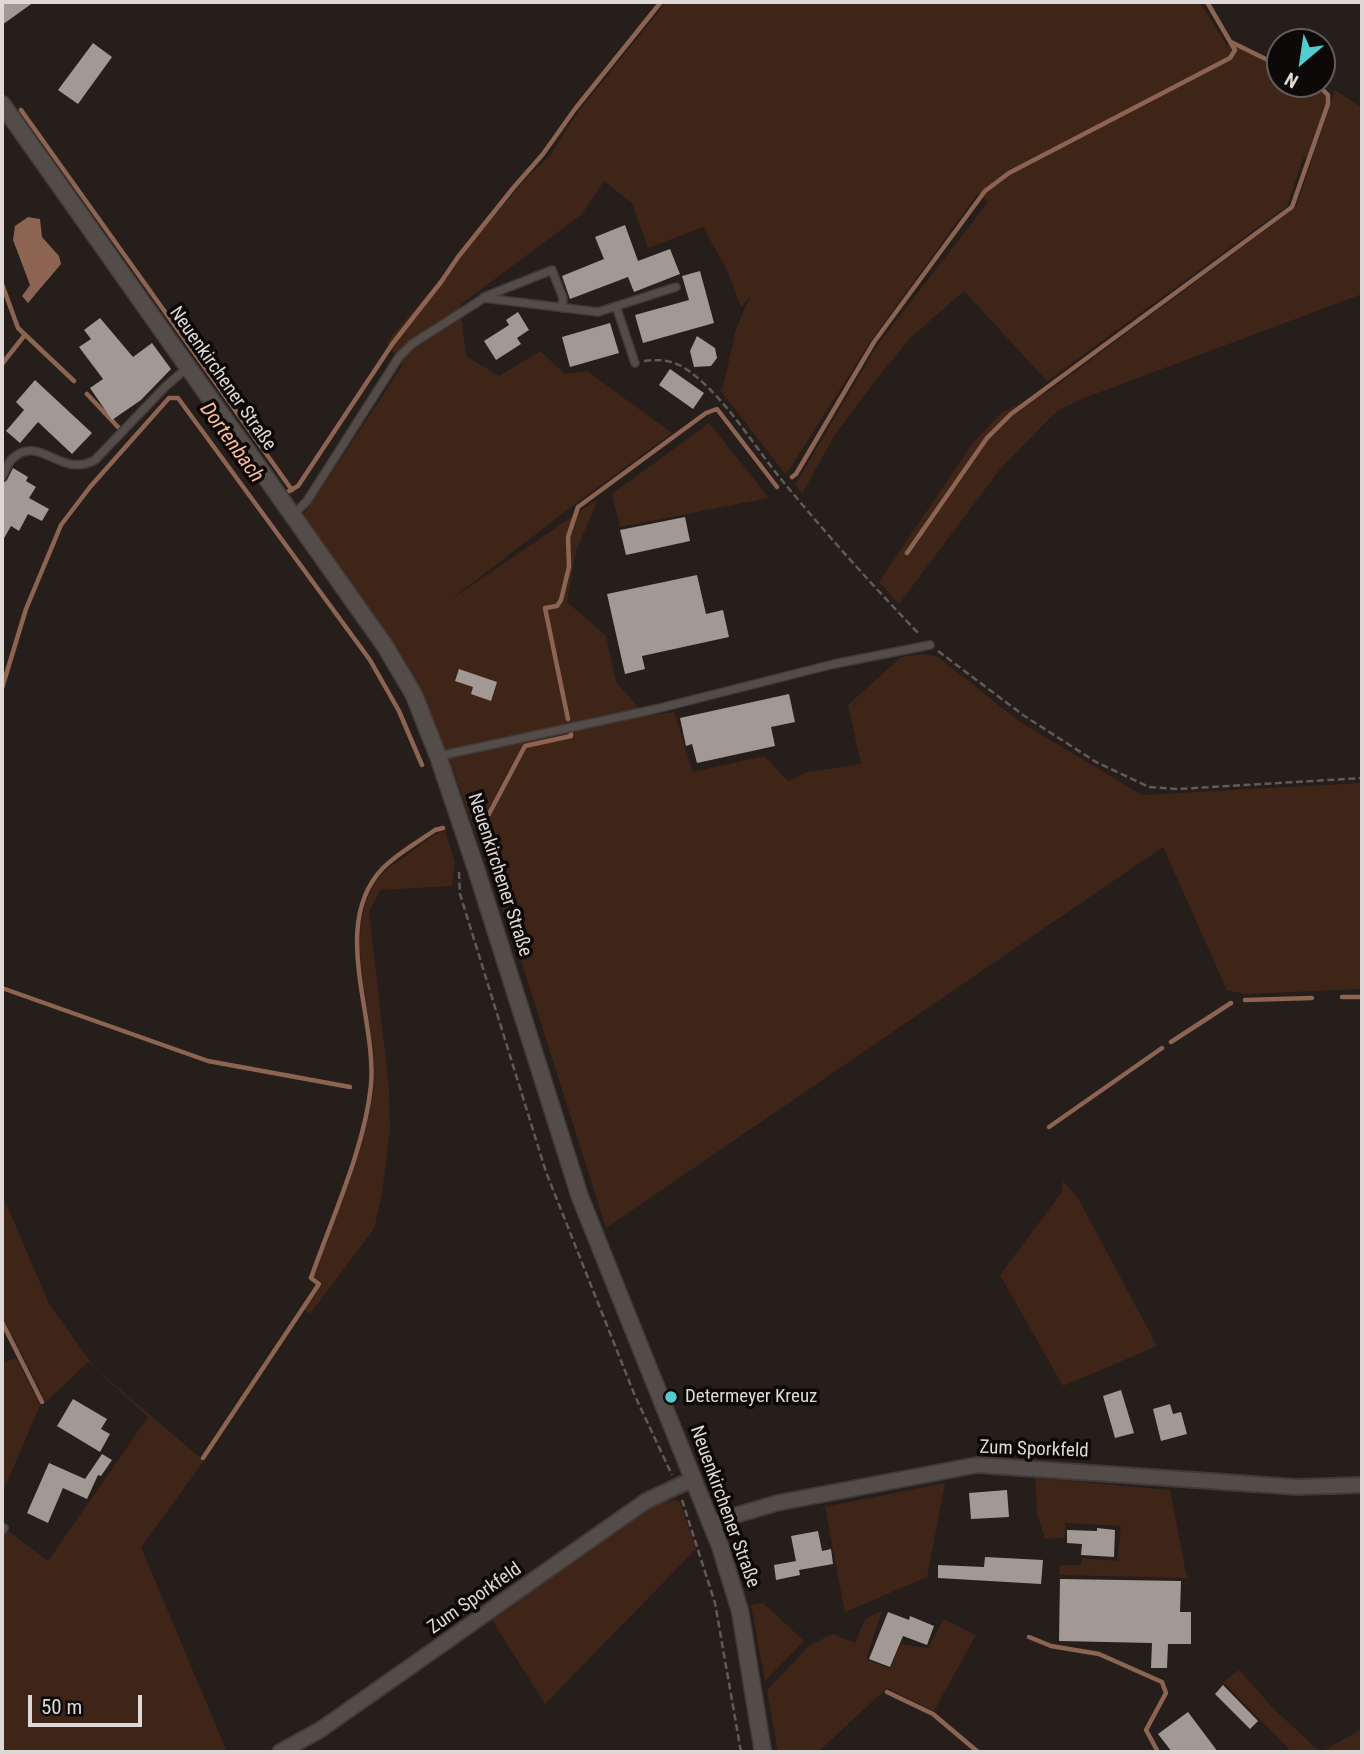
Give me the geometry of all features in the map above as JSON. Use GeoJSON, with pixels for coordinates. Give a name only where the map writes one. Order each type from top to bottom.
{"type":"FeatureCollection","features":[{"type":"Feature","properties":{"kind":"street","name":"Neuenkirchener Straße"},"geometry":{"type":"LineString","coordinates":[[2,104],[7,121],[188,368],[386,646],[414,695],[438,756],[580,1197],[693,1479],[740,1611],[763,1752]]}},
{"type":"Feature","properties":{"kind":"street","name":"Zum Sporkfeld"},"geometry":{"type":"LineString","coordinates":[[710,1523],[778,1503],[977,1465],[1297,1488],[1362,1485]]}},
{"type":"Feature","properties":{"kind":"street","name":"Zum Sporkfeld"},"geometry":{"type":"LineString","coordinates":[[280,1752],[320,1730],[646,1502],[693,1479]]}},
{"type":"Feature","properties":{"kind":"lane"},"geometry":{"type":"LineString","coordinates":[[292,516],[307,501],[399,357],[412,344],[484,298],[552,270],[563,298],[562,308]]}},
{"type":"Feature","properties":{"kind":"lane"},"geometry":{"type":"LineString","coordinates":[[484,298],[598,312],[676,286]]}},
{"type":"Feature","properties":{"kind":"lane"},"geometry":{"type":"LineString","coordinates":[[616,306],[635,363]]}},
{"type":"Feature","properties":{"kind":"lane"},"geometry":{"type":"LineString","coordinates":[[2,477],[12,458],[28,452],[40,452],[72,466],[84,466],[95,460],[166,386],[188,368]]}},
{"type":"Feature","properties":{"kind":"lane"},"geometry":{"type":"LineString","coordinates":[[438,756],[656,709],[834,664],[930,645]]}},
{"type":"Feature","properties":{"kind":"path"},"geometry":{"type":"LineString","coordinates":[[635,363],[664,359],[687,369],[709,389],[802,504],[879,592],[930,645],[1044,729],[1096,762],[1149,787],[1178,789],[1362,778]]}},
{"type":"Feature","properties":{"kind":"path"},"geometry":{"type":"LineString","coordinates":[[459,872],[460,894],[545,1172],[624,1370],[677,1487],[715,1603],[741,1752]]}},
{"type":"Feature","properties":{"kind":"shaded area"},"geometry":{"type":"Polygon","coordinates":[[[666,2],[1200,2],[1226,44],[1226,49],[1229,43],[1266,60],[1266,98],[1327,98],[1307,158],[1304,156],[1287,206],[1047,381],[964,291],[910,338],[872,385],[834,436],[802,494],[795,485],[878,344],[988,202],[978,193],[870,342],[786,475],[720,390],[723,387],[736,329],[750,297],[741,307],[727,270],[703,227],[648,248],[632,203],[604,181],[582,214],[460,305],[466,356],[499,376],[540,351],[565,374],[587,371],[672,433],[449,601],[598,499],[576,551],[567,602],[606,636],[616,682],[646,716],[674,712],[693,772],[764,756],[788,781],[808,772],[861,764],[848,705],[901,657],[923,654],[938,657],[1020,722],[1142,795],[1362,783],[1362,989],[1244,994],[1227,990],[1163,847],[606,1228],[519,954],[449,759],[421,691],[391,641],[302,517],[402,366],[387,342],[529,175],[549,157],[578,112],[666,2]]]}},
{"type":"Feature","properties":{"kind":"shaded area"},"geometry":{"type":"Polygon","coordinates":[[[1336,91],[1362,108],[1362,294],[1079,400],[1056,412],[1001,468],[899,604],[879,582],[972,444],[1002,412],[1049,391],[1296,207],[1332,98],[1336,98],[1336,91]]]}},
{"type":"Feature","properties":{"kind":"shaded area"},"geometry":{"type":"Polygon","coordinates":[[[28,217],[40,219],[42,237],[59,256],[61,264],[28,303],[22,296],[30,285],[13,240],[15,226],[28,217]]]}},
{"type":"Feature","properties":{"kind":"shaded area"},"geometry":{"type":"Polygon","coordinates":[[[709,423],[769,498],[620,527],[612,494],[709,423]]]}},
{"type":"Feature","properties":{"kind":"shaded area"},"geometry":{"type":"Polygon","coordinates":[[[445,831],[455,862],[452,886],[380,890],[369,912],[389,1087],[390,1131],[382,1193],[374,1229],[310,1314],[304,1310],[323,1283],[313,1276],[358,1156],[371,1107],[374,1058],[362,974],[362,919],[369,894],[384,872],[429,838],[445,831]]]}},
{"type":"Feature","properties":{"kind":"shaded area"},"geometry":{"type":"Polygon","coordinates":[[[1063,1181],[1078,1198],[1157,1346],[1063,1386],[1000,1275],[1062,1192],[1063,1181]]]}},
{"type":"Feature","properties":{"kind":"shaded area"},"geometry":{"type":"Polygon","coordinates":[[[2,1194],[49,1304],[95,1368],[204,1461],[141,1547],[227,1752],[2,1752],[2,1539],[7,1530],[48,1561],[148,1417],[88,1362],[46,1402],[2,1315],[2,1194]]]}},
{"type":"Feature","properties":{"kind":"shaded area"},"geometry":{"type":"Polygon","coordinates":[[[16,1358],[40,1405],[2,1494],[2,1363],[16,1358]]]}},
{"type":"Feature","properties":{"kind":"shaded area"},"geometry":{"type":"Polygon","coordinates":[[[1035,1478],[1170,1490],[1187,1578],[1059,1575],[1060,1565],[1081,1565],[1082,1558],[1117,1561],[1121,1526],[1066,1523],[1064,1538],[1045,1539],[1037,1513],[1035,1478]]]}},
{"type":"Feature","properties":{"kind":"shaded area"},"geometry":{"type":"Polygon","coordinates":[[[945,1483],[927,1577],[845,1612],[825,1507],[945,1483]]]}},
{"type":"Feature","properties":{"kind":"shaded area"},"geometry":{"type":"Polygon","coordinates":[[[679,1501],[696,1549],[545,1704],[492,1620],[633,1519],[657,1504],[679,1501]]]}},
{"type":"Feature","properties":{"kind":"shaded area"},"geometry":{"type":"Polygon","coordinates":[[[763,1603],[804,1641],[765,1681],[751,1605],[763,1603]]]}},
{"type":"Feature","properties":{"kind":"shaded area"},"geometry":{"type":"Polygon","coordinates":[[[882,1611],[866,1659],[890,1669],[901,1644],[928,1648],[944,1619],[976,1635],[934,1711],[887,1688],[818,1752],[778,1752],[767,1690],[810,1645],[833,1634],[855,1643],[865,1619],[882,1611]]]}},
{"type":"Feature","properties":{"kind":"shaded area"},"geometry":{"type":"Polygon","coordinates":[[[1239,1670],[1273,1708],[1320,1752],[1292,1752],[1223,1682],[1239,1670]]]}},
{"type":"Feature","properties":{"kind":"shaded area"},"geometry":{"type":"Polygon","coordinates":[[[1362,1729],[1362,1752],[1321,1752],[1362,1729]]]}},
{"type":"Feature","properties":{"kind":"building"},"geometry":{"type":"Polygon","coordinates":[[[2,2],[34,2],[2,25],[2,2]]]}},
{"type":"Feature","properties":{"kind":"building"},"geometry":{"type":"Polygon","coordinates":[[[93,43],[112,57],[78,104],[58,90],[93,43]]]}},
{"type":"Feature","properties":{"kind":"building"},"geometry":{"type":"Polygon","coordinates":[[[625,225],[638,261],[670,249],[680,274],[634,292],[628,277],[570,299],[562,276],[604,259],[595,237],[625,225]]]}},
{"type":"Feature","properties":{"kind":"building"},"geometry":{"type":"Polygon","coordinates":[[[700,271],[714,323],[643,343],[635,315],[689,300],[682,276],[700,271]]]}},
{"type":"Feature","properties":{"kind":"building"},"geometry":{"type":"Polygon","coordinates":[[[518,312],[529,330],[517,338],[521,344],[496,360],[484,341],[509,325],[506,320],[518,312]]]}},
{"type":"Feature","properties":{"kind":"building"},"geometry":{"type":"Polygon","coordinates":[[[100,318],[133,357],[152,343],[171,369],[141,400],[112,420],[90,388],[103,379],[79,347],[91,339],[84,330],[100,318]]]}},
{"type":"Feature","properties":{"kind":"building"},"geometry":{"type":"Polygon","coordinates":[[[610,323],[619,353],[570,367],[562,337],[610,323]]]}},
{"type":"Feature","properties":{"kind":"building"},"geometry":{"type":"Polygon","coordinates":[[[697,336],[715,348],[717,358],[711,366],[694,367],[690,351],[697,336]]]}},
{"type":"Feature","properties":{"kind":"building"},"geometry":{"type":"Polygon","coordinates":[[[670,369],[704,393],[693,409],[659,385],[670,369]]]}},
{"type":"Feature","properties":{"kind":"building"},"geometry":{"type":"Polygon","coordinates":[[[35,380],[92,433],[72,454],[38,422],[20,443],[6,431],[24,410],[16,402],[35,380]]]}},
{"type":"Feature","properties":{"kind":"building"},"geometry":{"type":"Polygon","coordinates":[[[13,468],[28,477],[26,481],[36,487],[29,498],[49,509],[42,521],[28,514],[19,531],[11,526],[2,542],[2,484],[13,468]]]}},
{"type":"Feature","properties":{"kind":"building"},"geometry":{"type":"Polygon","coordinates":[[[685,517],[690,541],[626,555],[620,530],[685,517]]]}},
{"type":"Feature","properties":{"kind":"building"},"geometry":{"type":"Polygon","coordinates":[[[697,575],[706,614],[723,610],[729,637],[642,656],[645,669],[625,674],[607,594],[697,575]]]}},
{"type":"Feature","properties":{"kind":"building"},"geometry":{"type":"Polygon","coordinates":[[[459,669],[497,682],[491,701],[471,694],[473,687],[455,681],[459,669]]]}},
{"type":"Feature","properties":{"kind":"building"},"geometry":{"type":"Polygon","coordinates":[[[789,694],[795,722],[771,727],[775,746],[697,763],[692,744],[686,746],[680,718],[789,694]]]}},
{"type":"Feature","properties":{"kind":"building"},"geometry":{"type":"Polygon","coordinates":[[[1121,1390],[1134,1433],[1115,1438],[1103,1396],[1121,1390]]]}},
{"type":"Feature","properties":{"kind":"building"},"geometry":{"type":"Polygon","coordinates":[[[73,1399],[107,1419],[101,1429],[110,1434],[100,1452],[57,1426],[73,1399]]]}},
{"type":"Feature","properties":{"kind":"building"},"geometry":{"type":"Polygon","coordinates":[[[1170,1404],[1173,1414],[1181,1412],[1187,1434],[1161,1441],[1153,1409],[1170,1404]]]}},
{"type":"Feature","properties":{"kind":"building"},"geometry":{"type":"Polygon","coordinates":[[[102,1454],[112,1460],[101,1476],[98,1475],[87,1499],[63,1488],[48,1523],[27,1513],[49,1463],[85,1479],[102,1454]]]}},
{"type":"Feature","properties":{"kind":"building"},"geometry":{"type":"Polygon","coordinates":[[[1007,1490],[1009,1517],[971,1519],[969,1493],[1007,1490]]]}},
{"type":"Feature","properties":{"kind":"building"},"geometry":{"type":"Polygon","coordinates":[[[1097,1528],[1115,1530],[1114,1557],[1081,1555],[1082,1544],[1067,1543],[1067,1530],[1097,1531],[1097,1528]]]}},
{"type":"Feature","properties":{"kind":"building"},"geometry":{"type":"Polygon","coordinates":[[[818,1531],[822,1551],[831,1549],[833,1564],[799,1570],[800,1575],[776,1580],[774,1565],[796,1561],[791,1536],[818,1531]]]}},
{"type":"Feature","properties":{"kind":"building"},"geometry":{"type":"Polygon","coordinates":[[[985,1557],[1043,1560],[1041,1584],[938,1578],[938,1565],[984,1567],[985,1557]]]}},
{"type":"Feature","properties":{"kind":"building"},"geometry":{"type":"Polygon","coordinates":[[[1060,1579],[1181,1581],[1180,1612],[1191,1612],[1191,1644],[1168,1644],[1167,1668],[1151,1668],[1152,1643],[1059,1641],[1060,1579]]]}},
{"type":"Feature","properties":{"kind":"building"},"geometry":{"type":"Polygon","coordinates":[[[888,1612],[909,1620],[910,1616],[934,1626],[927,1645],[903,1636],[890,1667],[869,1659],[888,1612]]]}},
{"type":"Feature","properties":{"kind":"building"},"geometry":{"type":"Polygon","coordinates":[[[1223,1685],[1258,1721],[1250,1729],[1215,1694],[1223,1685]]]}},
{"type":"Feature","properties":{"kind":"building"},"geometry":{"type":"Polygon","coordinates":[[[1188,1712],[1218,1752],[1172,1752],[1158,1734],[1188,1712]]]}},
{"type":"Feature","properties":{"kind":"waterway"},"geometry":{"type":"LineString","coordinates":[[289,491],[298,486],[393,343],[458,257],[543,154],[575,109],[661,2]]}},
{"type":"Feature","properties":{"kind":"waterway"},"geometry":{"type":"LineString","coordinates":[[792,477],[874,342],[985,191],[1009,173],[1230,58],[1235,50],[1207,2]]}},
{"type":"Feature","properties":{"kind":"waterway"},"geometry":{"type":"LineString","coordinates":[[1231,42],[1266,59]]}},
{"type":"Feature","properties":{"kind":"waterway"},"geometry":{"type":"LineString","coordinates":[[907,553],[987,438],[1011,414],[1292,207],[1328,98]]}},
{"type":"Feature","properties":{"kind":"waterway"},"geometry":{"type":"LineString","coordinates":[[21,110],[292,490]]}},
{"type":"Feature","properties":{"kind":"waterway"},"geometry":{"type":"LineString","coordinates":[[2,284],[18,328],[74,381]]}},
{"type":"Feature","properties":{"kind":"waterway"},"geometry":{"type":"LineString","coordinates":[[2,364],[24,336]]}},
{"type":"Feature","properties":{"kind":"waterway"},"geometry":{"type":"LineString","coordinates":[[87,394],[118,427]]}},
{"type":"Feature","properties":{"kind":"waterway","name":"Dortenbach"},"geometry":{"type":"LineString","coordinates":[[2,688],[26,609],[61,525],[90,487],[169,398],[178,398],[370,660],[399,711],[422,765]]}},
{"type":"Feature","properties":{"kind":"waterway"},"geometry":{"type":"LineString","coordinates":[[568,719],[545,608],[557,606],[561,600],[569,567],[568,537],[578,507],[706,413],[717,409],[777,487]]}},
{"type":"Feature","properties":{"kind":"waterway"},"geometry":{"type":"LineString","coordinates":[[476,818],[489,814],[525,746],[571,736],[571,733]]}},
{"type":"Feature","properties":{"kind":"waterway"},"geometry":{"type":"LineString","coordinates":[[203,1458],[319,1284],[311,1278],[355,1157],[368,1109],[371,1085],[371,1058],[357,943],[359,916],[367,891],[389,863],[435,830],[443,828]]}},
{"type":"Feature","properties":{"kind":"waterway"},"geometry":{"type":"LineString","coordinates":[[2,988],[208,1061],[350,1087]]}},
{"type":"Feature","properties":{"kind":"waterway"},"geometry":{"type":"LineString","coordinates":[[1342,997],[1362,997]]}},
{"type":"Feature","properties":{"kind":"waterway"},"geometry":{"type":"LineString","coordinates":[[1245,1000],[1312,998]]}},
{"type":"Feature","properties":{"kind":"waterway"},"geometry":{"type":"LineString","coordinates":[[1171,1042],[1231,1003]]}},
{"type":"Feature","properties":{"kind":"waterway"},"geometry":{"type":"LineString","coordinates":[[1049,1127],[1162,1048]]}},
{"type":"Feature","properties":{"kind":"waterway"},"geometry":{"type":"LineString","coordinates":[[2,1322],[42,1402]]}},
{"type":"Feature","properties":{"kind":"waterway"},"geometry":{"type":"LineString","coordinates":[[1029,1637],[1051,1646],[1099,1654],[1162,1682],[1166,1693],[1146,1730],[1158,1752]]}},
{"type":"Feature","properties":{"kind":"waterway"},"geometry":{"type":"LineString","coordinates":[[887,1692],[933,1714],[978,1752]]}},
{"type":"Feature","properties":{"kind":"place","name":"Determeyer Kreuz"},"geometry":{"type":"Point","coordinates":[671,1397]}}]}
